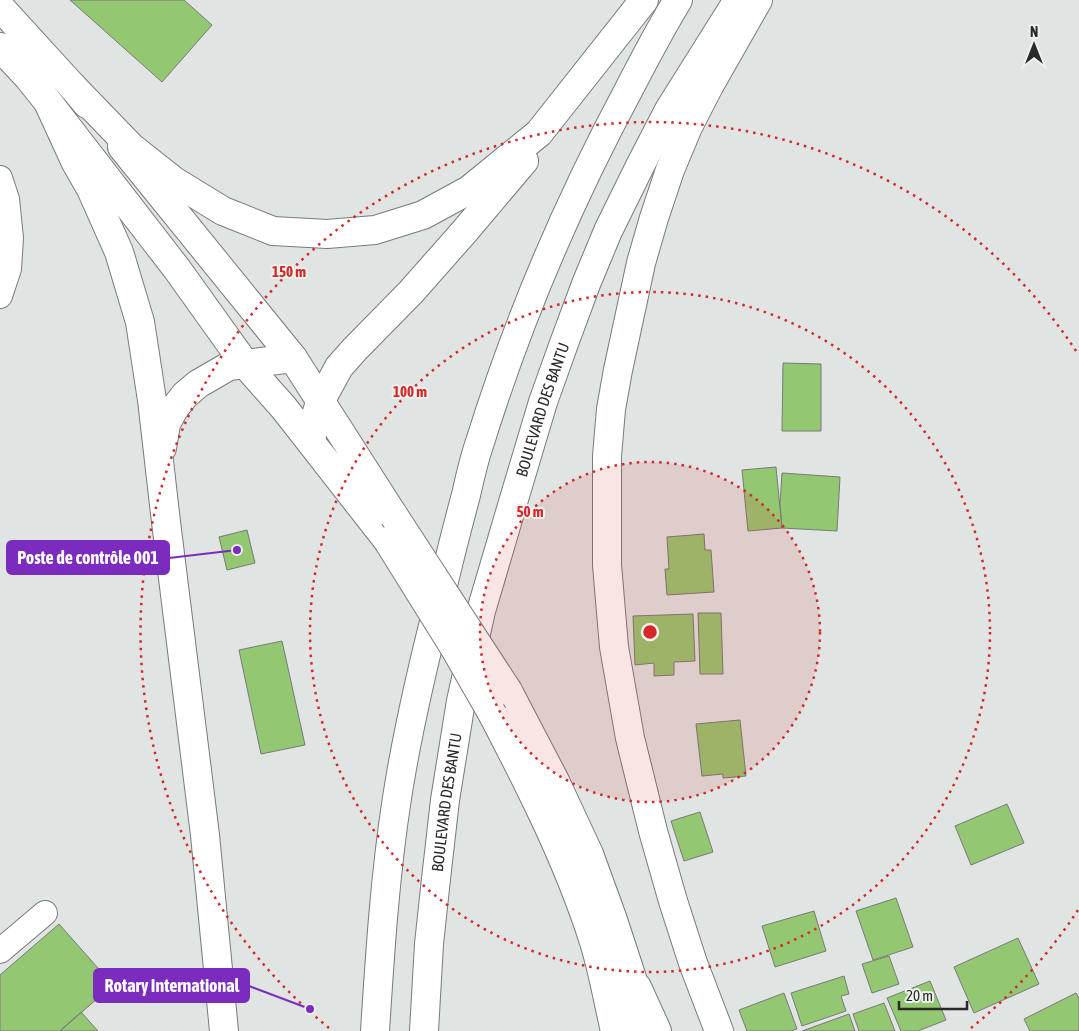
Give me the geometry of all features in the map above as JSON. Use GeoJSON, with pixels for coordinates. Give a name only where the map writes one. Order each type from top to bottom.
{"type":"FeatureCollection","features":[{"type":"Feature","properties":{"kind":"main road"},"geometry":{"type":"LineString","coordinates":[[0,7],[131,147],[174,181],[224,211],[274,231],[327,234],[375,230],[423,215],[469,190],[538,134],[644,0]]}},
{"type":"Feature","properties":{"kind":"main road"},"geometry":{"type":"LineString","coordinates":[[375,1031],[386,889],[396,798],[426,654],[479,445],[529,300],[562,224],[608,129],[663,24],[678,0]]}},
{"type":"Feature","properties":{"kind":"main road","name":"BOULEVARD DES BANTU"},"geometry":{"type":"LineString","coordinates":[[424,1031],[429,944],[436,879],[445,800],[461,701],[481,611],[543,402],[586,284],[612,223],[669,110],[738,0]]}},
{"type":"Feature","properties":{"kind":"main road"},"geometry":{"type":"LineString","coordinates":[[719,1031],[693,963],[673,901],[630,738],[614,647],[607,565],[607,456],[611,409],[618,370],[641,263],[654,218],[670,170],[688,128],[709,86],[758,0]]}},
{"type":"Feature","properties":{"kind":"main road"},"geometry":{"type":"LineString","coordinates":[[0,47],[48,102],[177,268],[245,364],[310,441],[391,528],[508,691],[555,781],[588,854],[632,978],[657,1031]]}},
{"type":"Feature","properties":{"kind":"main road"},"geometry":{"type":"LineString","coordinates":[[72,86],[293,358],[320,402],[391,528],[454,647],[494,715],[533,793],[573,885],[594,943],[615,1031]]}},
{"type":"Feature","properties":{"kind":"main road"},"geometry":{"type":"LineString","coordinates":[[48,102],[119,252],[140,322],[148,368],[205,835],[224,1031]]}},
{"type":"Feature","properties":{"kind":"main road"},"geometry":{"type":"LineString","coordinates":[[310,441],[320,402],[339,368],[411,292],[527,158],[538,134]]}},
{"type":"Feature","properties":{"kind":"main road"},"geometry":{"type":"LineString","coordinates":[[159,469],[166,424],[185,394],[229,366],[293,358]]}},
{"type":"Feature","properties":{"kind":"main road"},"geometry":{"type":"LineString","coordinates":[[436,879],[437,1031]]}},
{"type":"Feature","properties":{"kind":"main road"},"geometry":{"type":"LineString","coordinates":[[594,943],[632,978],[640,1031]]}},
{"type":"Feature","properties":{"kind":"street"},"geometry":{"type":"LineString","coordinates":[[0,178],[7,199],[11,238],[9,269],[0,296]]}},
{"type":"Feature","properties":{"kind":"street"},"geometry":{"type":"LineString","coordinates":[[0,951],[45,913]]}},
{"type":"Feature","properties":{"kind":"building"},"geometry":{"type":"Polygon","coordinates":[[[70,0],[184,0],[212,25],[162,82],[70,0]]]}},
{"type":"Feature","properties":{"kind":"building"},"geometry":{"type":"Polygon","coordinates":[[[783,363],[821,364],[821,431],[782,431],[783,363]]]}},
{"type":"Feature","properties":{"kind":"building"},"geometry":{"type":"Polygon","coordinates":[[[776,467],[782,528],[748,531],[742,470],[776,467]]]}},
{"type":"Feature","properties":{"kind":"building"},"geometry":{"type":"Polygon","coordinates":[[[782,473],[840,477],[837,531],[782,528],[780,504],[782,473]]]}},
{"type":"Feature","properties":{"kind":"building"},"geometry":{"type":"Polygon","coordinates":[[[247,530],[255,563],[227,570],[219,537],[247,530]]]}},
{"type":"Feature","properties":{"kind":"building"},"geometry":{"type":"Polygon","coordinates":[[[704,534],[705,550],[711,550],[714,592],[667,595],[665,569],[669,569],[667,537],[704,534]]]}},
{"type":"Feature","properties":{"kind":"building"},"geometry":{"type":"Polygon","coordinates":[[[698,613],[721,613],[723,674],[700,674],[698,613]]]}},
{"type":"Feature","properties":{"kind":"building"},"geometry":{"type":"Polygon","coordinates":[[[693,614],[695,661],[674,662],[674,675],[654,676],[654,663],[635,665],[633,616],[693,614]]]}},
{"type":"Feature","properties":{"kind":"building"},"geometry":{"type":"Polygon","coordinates":[[[282,641],[305,745],[261,754],[239,650],[282,641]]]}},
{"type":"Feature","properties":{"kind":"building"},"geometry":{"type":"Polygon","coordinates":[[[740,720],[746,776],[723,778],[723,774],[702,776],[696,724],[740,720]]]}},
{"type":"Feature","properties":{"kind":"building"},"geometry":{"type":"Polygon","coordinates":[[[1007,804],[1024,843],[971,865],[955,826],[1007,804]]]}},
{"type":"Feature","properties":{"kind":"building"},"geometry":{"type":"Polygon","coordinates":[[[700,812],[713,852],[684,861],[671,821],[700,812]]]}},
{"type":"Feature","properties":{"kind":"building"},"geometry":{"type":"Polygon","coordinates":[[[896,898],[913,947],[873,960],[856,911],[896,898]]]}},
{"type":"Feature","properties":{"kind":"building"},"geometry":{"type":"Polygon","coordinates":[[[814,911],[826,951],[775,967],[762,926],[814,911]]]}},
{"type":"Feature","properties":{"kind":"building"},"geometry":{"type":"Polygon","coordinates":[[[59,924],[113,985],[60,1031],[0,1031],[0,975],[59,924]]]}},
{"type":"Feature","properties":{"kind":"building"},"geometry":{"type":"Polygon","coordinates":[[[1018,938],[1039,984],[974,1013],[954,967],[1018,938]]]}},
{"type":"Feature","properties":{"kind":"building"},"geometry":{"type":"Polygon","coordinates":[[[889,956],[899,984],[872,993],[862,964],[889,956]]]}},
{"type":"Feature","properties":{"kind":"building"},"geometry":{"type":"Polygon","coordinates":[[[844,976],[849,994],[841,996],[846,1011],[802,1026],[791,993],[844,976]]]}},
{"type":"Feature","properties":{"kind":"building"},"geometry":{"type":"Polygon","coordinates":[[[930,981],[946,1020],[918,1031],[901,1031],[887,998],[930,981]]]}},
{"type":"Feature","properties":{"kind":"building"},"geometry":{"type":"Polygon","coordinates":[[[784,993],[797,1029],[791,1031],[747,1031],[739,1010],[784,993]]]}},
{"type":"Feature","properties":{"kind":"building"},"geometry":{"type":"Polygon","coordinates":[[[1076,993],[1079,998],[1079,1031],[1030,1031],[1024,1019],[1076,993]]]}},
{"type":"Feature","properties":{"kind":"building"},"geometry":{"type":"Polygon","coordinates":[[[884,1003],[895,1031],[859,1031],[853,1014],[884,1003]]]}},
{"type":"Feature","properties":{"kind":"building"},"geometry":{"type":"Polygon","coordinates":[[[81,1012],[98,1031],[60,1031],[81,1012]]]}},
{"type":"Feature","properties":{"kind":"building"},"geometry":{"type":"Polygon","coordinates":[[[849,1014],[855,1031],[802,1031],[849,1014]]]}},
{"type":"Feature","properties":{"kind":"place","name":"Poste de contrôle 001"},"geometry":{"type":"Point","coordinates":[237,550]}},
{"type":"Feature","properties":{"kind":"place","name":"Rotary International"},"geometry":{"type":"Point","coordinates":[310,1009]}}]}
